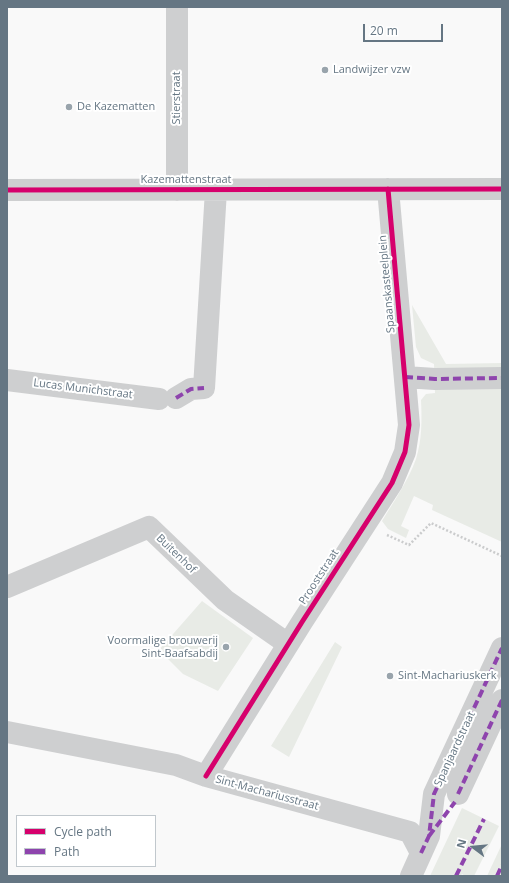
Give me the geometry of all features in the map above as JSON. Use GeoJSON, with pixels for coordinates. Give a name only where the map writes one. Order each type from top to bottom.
{"type":"FeatureCollection","features":[{"type":"Feature","properties":{"kind":"street","name":"Stierstraat"},"geometry":{"type":"LineString","coordinates":[[177,7],[177,190]]}},
{"type":"Feature","properties":{"kind":"street","name":"Kazemattenstraat"},"geometry":{"type":"LineString","coordinates":[[7,190],[388,189]]}},
{"type":"Feature","properties":{"kind":"street"},"geometry":{"type":"LineString","coordinates":[[388,189],[502,189]]}},
{"type":"Feature","properties":{"kind":"street","name":"Spaanskasteelplein"},"geometry":{"type":"LineString","coordinates":[[388,189],[405,377]]}},
{"type":"Feature","properties":{"kind":"street","name":"Kazemattenstraat"},"geometry":{"type":"LineString","coordinates":[[167,399],[191,389],[204,388],[216,190]]}},
{"type":"Feature","properties":{"kind":"street"},"geometry":{"type":"LineString","coordinates":[[405,377],[435,379],[502,378]]}},
{"type":"Feature","properties":{"kind":"street","name":"Prooststraat"},"geometry":{"type":"LineString","coordinates":[[206,776],[364,524],[392,484],[405,452],[409,425],[405,377]]}},
{"type":"Feature","properties":{"kind":"street","name":"Lucas Munichstraat"},"geometry":{"type":"LineString","coordinates":[[7,380],[167,399]]}},
{"type":"Feature","properties":{"kind":"street","name":"Buitenhof"},"geometry":{"type":"LineString","coordinates":[[7,587],[149,527],[225,600],[288,644]]}},
{"type":"Feature","properties":{"kind":"street","name":"Spanjaardstraat"},"geometry":{"type":"LineString","coordinates":[[410,876],[425,844],[434,794],[502,648]]}},
{"type":"Feature","properties":{"kind":"street"},"geometry":{"type":"LineString","coordinates":[[425,844],[456,798],[502,700]]}},
{"type":"Feature","properties":{"kind":"street","name":"Sint-Machariusstraat"},"geometry":{"type":"LineString","coordinates":[[7,732],[176,765],[206,776],[410,832],[425,844]]}},
{"type":"Feature","properties":{"kind":"path"},"geometry":{"type":"LineString","coordinates":[[364,524],[409,545],[431,523],[502,556]]}},
{"type":"Feature","properties":{"kind":"shaded area"},"geometry":{"type":"Polygon","coordinates":[[[412,305],[446,364],[502,363],[502,542],[432,510],[433,505],[414,496],[401,526],[409,530],[406,538],[388,529],[382,521],[405,483],[416,459],[421,430],[421,400],[426,394],[435,393],[434,364],[421,358],[416,347],[412,305]]]}},
{"type":"Feature","properties":{"kind":"shaded area"},"geometry":{"type":"Polygon","coordinates":[[[202,601],[253,638],[218,691],[183,674],[159,650],[202,601]]]}},
{"type":"Feature","properties":{"kind":"shaded area"},"geometry":{"type":"Polygon","coordinates":[[[335,642],[342,647],[289,757],[271,746],[335,642]]]}},
{"type":"Feature","properties":{"kind":"shaded area"},"geometry":{"type":"Polygon","coordinates":[[[462,808],[499,826],[474,876],[465,876],[462,874],[461,876],[430,876],[462,808]]]}},
{"type":"Feature","properties":{"kind":"shaded area"},"geometry":{"type":"Polygon","coordinates":[[[502,844],[502,876],[487,876],[502,844]]]}},
{"type":"Feature","properties":{"kind":"marked path"},"geometry":{"type":"LineString","coordinates":[[405,377],[435,379],[502,378]]}},
{"type":"Feature","properties":{"kind":"marked path"},"geometry":{"type":"LineString","coordinates":[[176,398],[191,389],[204,388]]}},
{"type":"Feature","properties":{"kind":"marked path"},"geometry":{"type":"LineString","coordinates":[[421,853],[429,836],[434,794],[502,648]]}},
{"type":"Feature","properties":{"kind":"marked path"},"geometry":{"type":"LineString","coordinates":[[458,794],[502,700]]}},
{"type":"Feature","properties":{"kind":"marked path"},"geometry":{"type":"LineString","coordinates":[[429,836],[455,802]]}},
{"type":"Feature","properties":{"kind":"marked path"},"geometry":{"type":"LineString","coordinates":[[456,876],[484,819]]}},
{"type":"Feature","properties":{"kind":"marked path"},"geometry":{"type":"LineString","coordinates":[[497,876],[502,865]]}},
{"type":"Feature","properties":{"kind":"cycle path"},"geometry":{"type":"LineString","coordinates":[[206,776],[302,622],[392,483],[405,452],[409,425],[388,189]]}},
{"type":"Feature","properties":{"kind":"cycle path"},"geometry":{"type":"LineString","coordinates":[[7,190],[502,189]]}},
{"type":"Feature","properties":{"kind":"place","name":"Landwijzer vzw"},"geometry":{"type":"Point","coordinates":[325,70]}},
{"type":"Feature","properties":{"kind":"place","name":"De Kazematten"},"geometry":{"type":"Point","coordinates":[69,107]}},
{"type":"Feature","properties":{"kind":"place","name":"Voormalige brouwerij Sint-Baafsabdij"},"geometry":{"type":"Point","coordinates":[226,647]}},
{"type":"Feature","properties":{"kind":"place","name":"Sint-Machariuskerk"},"geometry":{"type":"Point","coordinates":[390,676]}}]}
